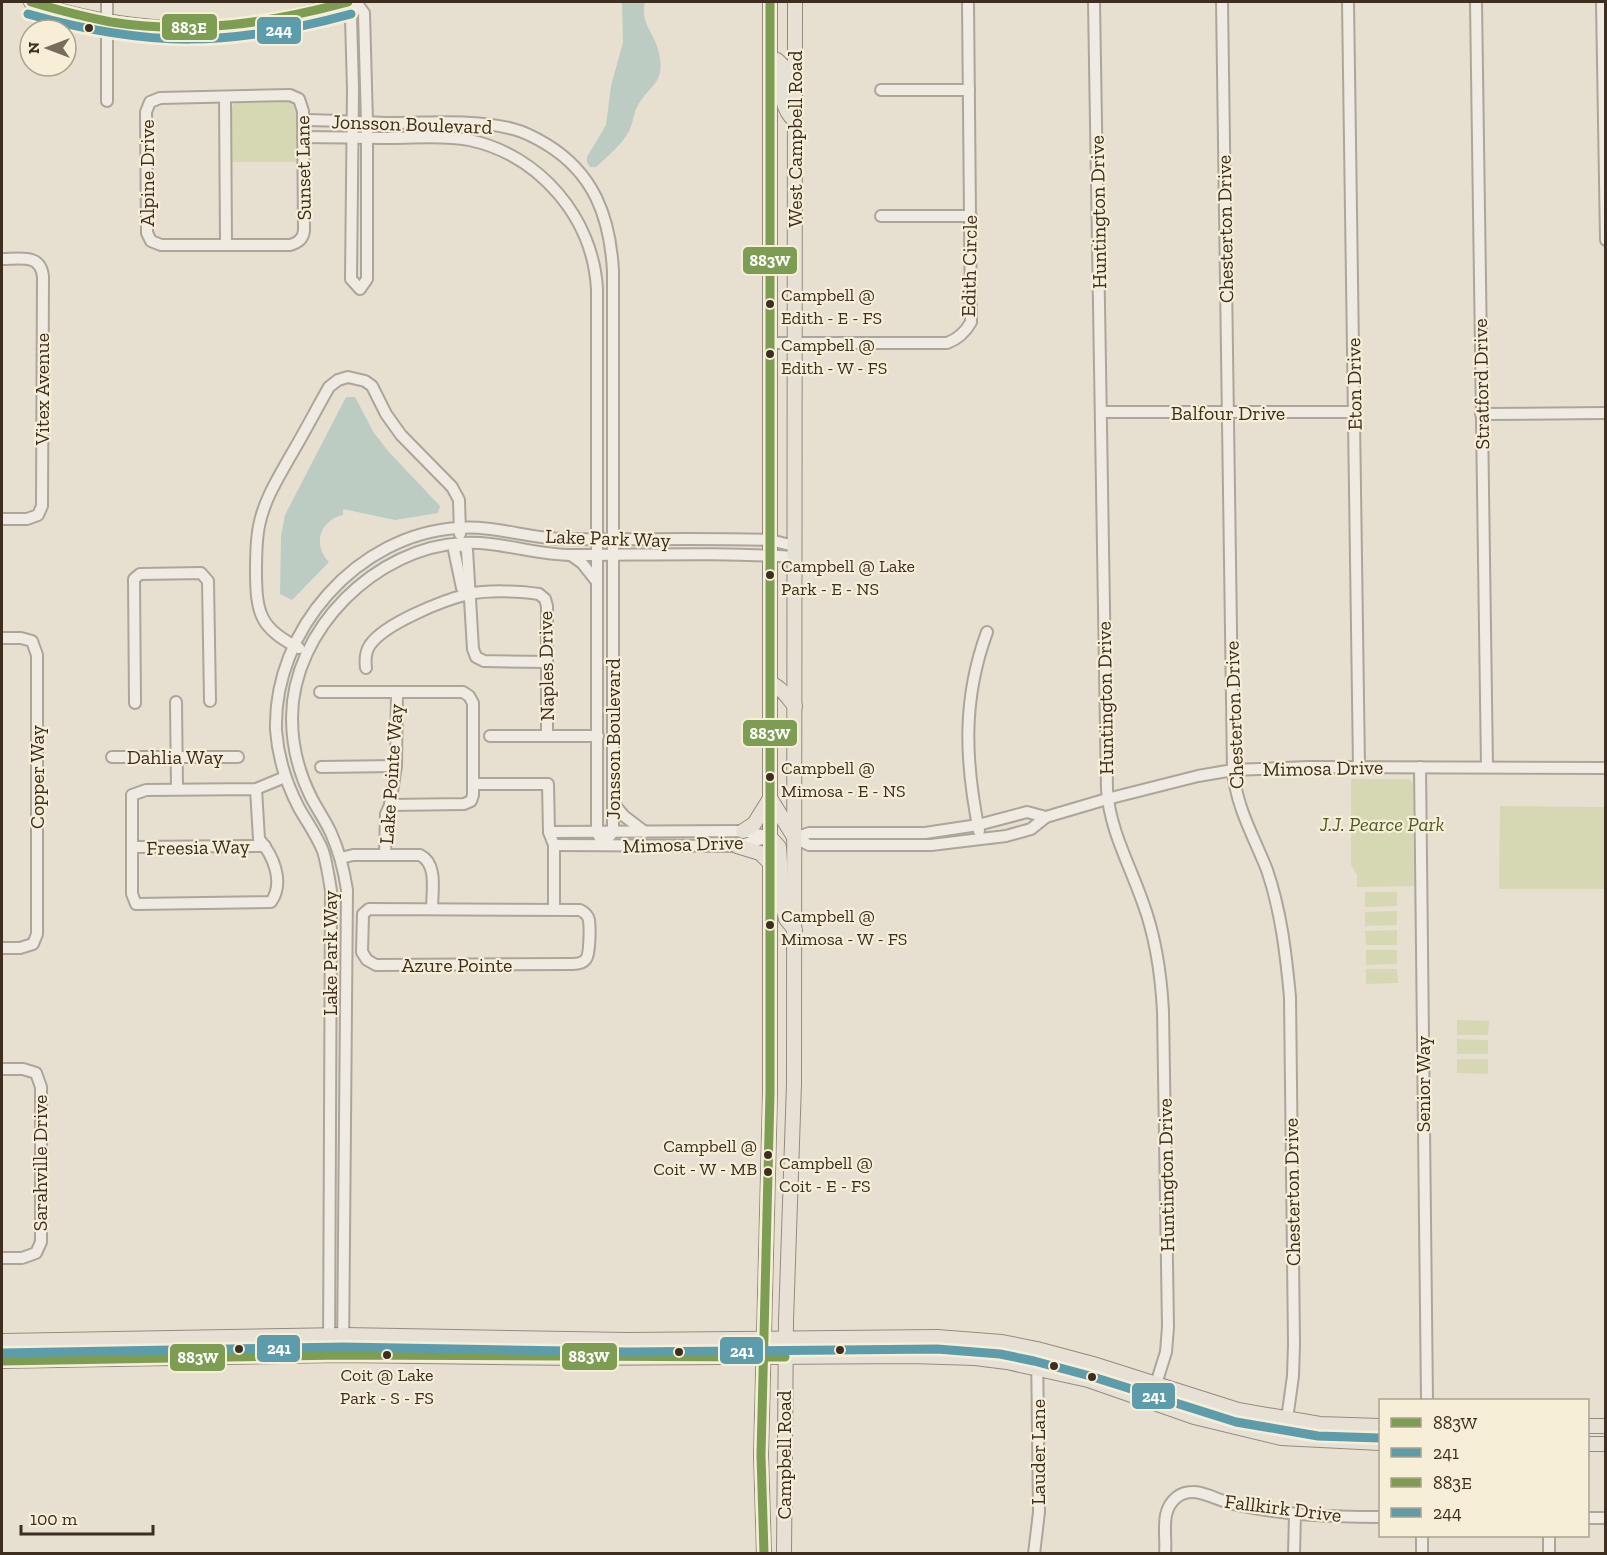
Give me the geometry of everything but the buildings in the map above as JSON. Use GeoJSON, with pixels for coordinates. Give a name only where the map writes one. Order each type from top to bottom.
{"type":"FeatureCollection","features":[{"type":"Feature","properties":{"kind":"main road"},"geometry":{"type":"LineString","coordinates":[[31,2],[107,22],[158,27],[218,28],[274,21],[348,2]]}},
{"type":"Feature","properties":{"kind":"main road","name":"West Campbell Road"},"geometry":{"type":"LineString","coordinates":[[770,2],[770,798],[783,908],[786,919],[795,930]]}},
{"type":"Feature","properties":{"kind":"main road","name":"West Campbell Road"},"geometry":{"type":"LineString","coordinates":[[785,1357],[794,1091],[795,930],[792,827],[795,706],[795,2]]}},
{"type":"Feature","properties":{"kind":"main road"},"geometry":{"type":"LineString","coordinates":[[770,60],[777,60],[783,66],[783,105],[786,113],[795,121]]}},
{"type":"Feature","properties":{"kind":"main road"},"geometry":{"type":"LineString","coordinates":[[770,656],[795,675]]}},
{"type":"Feature","properties":{"kind":"main road"},"geometry":{"type":"LineString","coordinates":[[770,683],[776,685],[795,706]]}},
{"type":"Feature","properties":{"kind":"main road"},"geometry":{"type":"LineString","coordinates":[[743,831],[754,824],[770,798],[792,827],[778,833],[770,863],[770,1093],[763,1338]]}},
{"type":"Feature","properties":{"kind":"main road"},"geometry":{"type":"LineString","coordinates":[[736,846],[760,853],[770,863]]}},
{"type":"Feature","properties":{"kind":"main road"},"geometry":{"type":"LineString","coordinates":[[770,1093],[794,1091]]}},
{"type":"Feature","properties":{"kind":"main road"},"geometry":{"type":"LineString","coordinates":[[2,1341],[344,1335],[578,1339],[937,1337],[978,1340],[1037,1349],[1084,1361],[1218,1405],[1287,1419],[1320,1424],[1379,1426]]}},
{"type":"Feature","properties":{"kind":"main road","name":"Campbell Road"},"geometry":{"type":"LineString","coordinates":[[763,1338],[761,1455],[764,1554]]}},
{"type":"Feature","properties":{"kind":"main road"},"geometry":{"type":"LineString","coordinates":[[578,1339],[579,1357]]}},
{"type":"Feature","properties":{"kind":"main road"},"geometry":{"type":"LineString","coordinates":[[911,1356],[916,1348],[966,1345],[978,1340]]}},
{"type":"Feature","properties":{"kind":"main road"},"geometry":{"type":"LineString","coordinates":[[2,1361],[343,1355],[975,1358],[1007,1362],[1088,1380],[1194,1417],[1281,1438],[1379,1443]]}},
{"type":"Feature","properties":{"kind":"main road","name":"Campbell Road"},"geometry":{"type":"LineString","coordinates":[[784,1554],[785,1357]]}},
{"type":"Feature","properties":{"kind":"main road"},"geometry":{"type":"LineString","coordinates":[[1589,1426],[1605,1426]]}},
{"type":"Feature","properties":{"kind":"main road"},"geometry":{"type":"LineString","coordinates":[[1589,1444],[1605,1444]]}},
{"type":"Feature","properties":{"kind":"street"},"geometry":{"type":"LineString","coordinates":[[107,2],[107,101]]}},
{"type":"Feature","properties":{"kind":"street"},"geometry":{"type":"LineString","coordinates":[[355,2],[363,14],[367,123],[367,279],[360,289],[351,279],[351,17],[355,2]]}},
{"type":"Feature","properties":{"kind":"street","name":"Edith Circle"},"geometry":{"type":"LineString","coordinates":[[770,343],[947,343],[957,339],[971,322],[968,2]]}},
{"type":"Feature","properties":{"kind":"street","name":"Huntington Drive"},"geometry":{"type":"LineString","coordinates":[[1094,2],[1107,799],[1117,839],[1151,926],[1161,978],[1163,1011],[1168,1327],[1166,1352],[1156,1384]]}},
{"type":"Feature","properties":{"kind":"street","name":"Chesterton Drive"},"geometry":{"type":"LineString","coordinates":[[1222,2],[1233,770],[1240,809],[1263,862],[1275,898],[1286,955],[1290,997],[1294,1344],[1293,1376],[1287,1419]]}},
{"type":"Feature","properties":{"kind":"street","name":"Eton Drive"},"geometry":{"type":"LineString","coordinates":[[1348,2],[1359,767]]}},
{"type":"Feature","properties":{"kind":"street","name":"Stratford Drive"},"geometry":{"type":"LineString","coordinates":[[1476,2],[1487,767]]}},
{"type":"Feature","properties":{"kind":"street"},"geometry":{"type":"LineString","coordinates":[[1602,2],[1605,240]]}},
{"type":"Feature","properties":{"kind":"street"},"geometry":{"type":"LineString","coordinates":[[881,90],[969,90]]}},
{"type":"Feature","properties":{"kind":"street","name":"Sunset Lane"},"geometry":{"type":"LineString","coordinates":[[225,97],[290,95],[299,99],[303,107],[304,231],[302,238],[295,244],[226,244]]}},
{"type":"Feature","properties":{"kind":"street"},"geometry":{"type":"LineString","coordinates":[[225,97],[226,244]]}},
{"type":"Feature","properties":{"kind":"street","name":"Alpine Drive"},"geometry":{"type":"LineString","coordinates":[[225,97],[160,98],[150,102],[146,112],[147,233],[153,242],[161,244],[226,244]]}},
{"type":"Feature","properties":{"kind":"street","name":"Jonsson Boulevard"},"geometry":{"type":"LineString","coordinates":[[303,120],[483,124],[515,129],[545,144],[571,162],[590,185],[598,200],[609,234],[613,271],[613,832],[603,846]]}},
{"type":"Feature","properties":{"kind":"street","name":"Jonsson Boulevard"},"geometry":{"type":"LineString","coordinates":[[303,136],[443,137],[485,144],[516,159],[547,181],[569,206],[587,240],[596,272],[597,832],[603,846]]}},
{"type":"Feature","properties":{"kind":"street"},"geometry":{"type":"LineString","coordinates":[[881,216],[971,216]]}},
{"type":"Feature","properties":{"kind":"street"},"geometry":{"type":"LineString","coordinates":[[352,237],[367,237]]}},
{"type":"Feature","properties":{"kind":"street","name":"Vitex Avenue"},"geometry":{"type":"LineString","coordinates":[[2,260],[26,260],[39,263],[43,276],[42,506],[38,515],[27,519],[2,519]]}},
{"type":"Feature","properties":{"kind":"street"},"geometry":{"type":"LineString","coordinates":[[596,272],[613,271]]}},
{"type":"Feature","properties":{"kind":"street"},"geometry":{"type":"LineString","coordinates":[[307,652],[271,631],[258,610],[256,582],[259,525],[272,488],[329,387],[338,380],[348,377],[357,378],[372,386],[397,430],[452,487],[459,500],[461,543],[454,550],[454,559],[462,588],[470,594]]}},
{"type":"Feature","properties":{"kind":"street","name":"Balfour Drive"},"geometry":{"type":"LineString","coordinates":[[1101,412],[1354,412]]}},
{"type":"Feature","properties":{"kind":"street"},"geometry":{"type":"LineString","coordinates":[[1481,414],[1605,413]]}},
{"type":"Feature","properties":{"kind":"street","name":"Lake Park Way"},"geometry":{"type":"LineString","coordinates":[[328,1356],[331,891],[322,851],[285,777],[277,743],[276,708],[282,674],[293,645],[305,624],[320,605],[367,560],[382,550],[433,530],[490,528],[546,538],[770,540],[794,551]]}},
{"type":"Feature","properties":{"kind":"street","name":"Lake Park Way"},"geometry":{"type":"LineString","coordinates":[[343,1355],[347,900],[341,858],[330,831],[306,786],[294,746],[293,703],[296,684],[307,652],[322,626],[337,607],[382,570],[420,550],[461,543],[486,543],[555,555],[770,555],[794,551]]}},
{"type":"Feature","properties":{"kind":"street"},"geometry":{"type":"LineString","coordinates":[[571,555],[582,563],[597,582]]}},
{"type":"Feature","properties":{"kind":"street"},"geometry":{"type":"LineString","coordinates":[[135,703],[134,579],[140,574],[201,573],[208,581],[210,701]]}},
{"type":"Feature","properties":{"kind":"street","name":"Naples Drive"},"geometry":{"type":"LineString","coordinates":[[470,594],[533,593],[542,596],[548,606],[547,736]]}},
{"type":"Feature","properties":{"kind":"street"},"geometry":{"type":"LineString","coordinates":[[470,594],[473,649],[476,657],[484,661],[548,662]]}},
{"type":"Feature","properties":{"kind":"street"},"geometry":{"type":"LineString","coordinates":[[366,668],[365,657],[369,646],[395,624],[470,594]]}},
{"type":"Feature","properties":{"kind":"street"},"geometry":{"type":"LineString","coordinates":[[981,840],[970,779],[968,719],[978,657],[987,632]]}},
{"type":"Feature","properties":{"kind":"street","name":"Copper Way"},"geometry":{"type":"LineString","coordinates":[[2,638],[21,638],[32,641],[37,655],[37,934],[33,944],[20,948],[2,948]]}},
{"type":"Feature","properties":{"kind":"street"},"geometry":{"type":"LineString","coordinates":[[597,688],[613,689]]}},
{"type":"Feature","properties":{"kind":"street"},"geometry":{"type":"LineString","coordinates":[[320,692],[462,692],[469,696],[473,703],[471,801],[464,804],[390,805]]}},
{"type":"Feature","properties":{"kind":"street","name":"Lake Pointe Way"},"geometry":{"type":"LineString","coordinates":[[386,855],[385,823],[396,766],[397,693]]}},
{"type":"Feature","properties":{"kind":"street"},"geometry":{"type":"LineString","coordinates":[[176,702],[177,789]]}},
{"type":"Feature","properties":{"kind":"street"},"geometry":{"type":"LineString","coordinates":[[490,736],[598,736]]}},
{"type":"Feature","properties":{"kind":"street","name":"Dahlia Way"},"geometry":{"type":"LineString","coordinates":[[112,757],[238,758]]}},
{"type":"Feature","properties":{"kind":"street"},"geometry":{"type":"LineString","coordinates":[[321,767],[396,766]]}},
{"type":"Feature","properties":{"kind":"street","name":"Mimosa Drive"},"geometry":{"type":"LineString","coordinates":[[792,827],[809,845],[947,844],[1031,830],[1046,817],[1198,776],[1233,770],[1274,767],[1605,768]]}},
{"type":"Feature","properties":{"kind":"street","name":"Senior Way"},"geometry":{"type":"LineString","coordinates":[[1420,767],[1427,1399]]}},
{"type":"Feature","properties":{"kind":"street"},"geometry":{"type":"LineString","coordinates":[[256,789],[259,839],[268,848],[276,870],[276,896],[271,902],[136,903],[132,894],[132,795],[146,790],[256,789],[285,777]]}},
{"type":"Feature","properties":{"kind":"street"},"geometry":{"type":"LineString","coordinates":[[341,858],[353,855],[420,855],[428,858],[432,866],[432,909],[554,909],[554,846],[549,832],[549,784],[473,784]]}},
{"type":"Feature","properties":{"kind":"street"},"geometry":{"type":"LineString","coordinates":[[613,803],[624,816],[645,832]]}},
{"type":"Feature","properties":{"kind":"street","name":"Mimosa Drive"},"geometry":{"type":"LineString","coordinates":[[792,827],[809,832],[925,833],[978,825],[1027,812],[1046,817]]}},
{"type":"Feature","properties":{"kind":"street","name":"Mimosa Drive"},"geometry":{"type":"LineString","coordinates":[[549,832],[743,831],[775,842]]}},
{"type":"Feature","properties":{"kind":"street"},"geometry":{"type":"LineString","coordinates":[[678,846],[682,832]]}},
{"type":"Feature","properties":{"kind":"street"},"geometry":{"type":"LineString","coordinates":[[898,832],[906,846]]}},
{"type":"Feature","properties":{"kind":"street","name":"Mimosa Drive"},"geometry":{"type":"LineString","coordinates":[[554,846],[736,846],[775,842]]}},
{"type":"Feature","properties":{"kind":"street","name":"Freesia Way"},"geometry":{"type":"LineString","coordinates":[[132,847],[265,846]]}},
{"type":"Feature","properties":{"kind":"street","name":"Azure Pointe"},"geometry":{"type":"LineString","coordinates":[[432,909],[365,910],[363,914],[363,952],[367,960],[376,965],[580,964],[589,954],[589,920],[586,913],[580,910],[554,909]]}},
{"type":"Feature","properties":{"kind":"street","name":"Sarahville Drive"},"geometry":{"type":"LineString","coordinates":[[2,1069],[23,1069],[36,1073],[41,1088],[41,1242],[36,1253],[22,1258],[2,1258]]}},
{"type":"Feature","properties":{"kind":"street","name":"Lauder Lane"},"geometry":{"type":"LineString","coordinates":[[1034,1554],[1039,1512],[1037,1349]]}},
{"type":"Feature","properties":{"kind":"street","name":"Fallkirk Drive"},"geometry":{"type":"LineString","coordinates":[[1165,1554],[1167,1509],[1179,1495],[1188,1492],[1198,1492],[1223,1502],[1295,1514],[1379,1517]]}},
{"type":"Feature","properties":{"kind":"street"},"geometry":{"type":"LineString","coordinates":[[1294,1554],[1295,1514]]}},
{"type":"Feature","properties":{"kind":"street"},"geometry":{"type":"LineString","coordinates":[[1589,1518],[1605,1518]]}},
{"type":"Feature","properties":{"kind":"street"},"geometry":{"type":"LineString","coordinates":[[1422,1537],[1422,1554]]}},
{"type":"Feature","properties":{"kind":"street"},"geometry":{"type":"LineString","coordinates":[[1549,1554],[1550,1537]]}},
{"type":"Feature","properties":{"kind":"green space"},"geometry":{"type":"Polygon","coordinates":[[[290,101],[296,103],[298,108],[298,162],[231,162],[231,108],[235,102],[290,101]]]}},
{"type":"Feature","properties":{"kind":"green space","name":"J.J. Pearce Park"},"geometry":{"type":"Polygon","coordinates":[[[1351,779],[1409,779],[1413,783],[1414,886],[1357,887],[1357,875],[1351,865],[1351,779]]]}},
{"type":"Feature","properties":{"kind":"green space"},"geometry":{"type":"Polygon","coordinates":[[[1500,806],[1605,807],[1605,889],[1499,889],[1500,806]]]}},
{"type":"Feature","properties":{"kind":"green space"},"geometry":{"type":"Polygon","coordinates":[[[1365,892],[1397,892],[1397,906],[1365,907],[1365,892]]]}},
{"type":"Feature","properties":{"kind":"green space"},"geometry":{"type":"Polygon","coordinates":[[[1397,911],[1397,925],[1365,926],[1365,912],[1397,911]]]}},
{"type":"Feature","properties":{"kind":"green space"},"geometry":{"type":"Polygon","coordinates":[[[1397,930],[1397,945],[1366,945],[1365,931],[1397,930]]]}},
{"type":"Feature","properties":{"kind":"green space"},"geometry":{"type":"Polygon","coordinates":[[[1366,950],[1397,950],[1397,964],[1366,965],[1366,950]]]}},
{"type":"Feature","properties":{"kind":"green space"},"geometry":{"type":"Polygon","coordinates":[[[1366,969],[1397,969],[1398,983],[1366,984],[1366,969]]]}},
{"type":"Feature","properties":{"kind":"green space"},"geometry":{"type":"Polygon","coordinates":[[[1457,1020],[1489,1021],[1488,1035],[1457,1035],[1457,1020]]]}},
{"type":"Feature","properties":{"kind":"green space"},"geometry":{"type":"Polygon","coordinates":[[[1457,1039],[1488,1040],[1488,1054],[1457,1054],[1457,1039]]]}},
{"type":"Feature","properties":{"kind":"green space"},"geometry":{"type":"Polygon","coordinates":[[[1457,1059],[1488,1059],[1488,1074],[1457,1073],[1457,1059]]]}},
{"type":"Feature","properties":{"kind":"shaded area"},"geometry":{"type":"Polygon","coordinates":[[[622,2],[645,2],[644,16],[658,49],[659,76],[637,107],[625,138],[596,167],[590,167],[587,157],[606,125],[611,86],[623,42],[622,2]]]}},
{"type":"Feature","properties":{"kind":"shaded area"},"geometry":{"type":"Polygon","coordinates":[[[346,397],[355,397],[374,433],[388,451],[440,506],[438,513],[395,520],[343,509],[343,515],[329,522],[321,534],[321,548],[329,562],[292,600],[280,594],[281,536],[285,515],[346,397]]]}},
{"type":"Feature","properties":{"kind":"transit line","name":"883E"},"geometry":{"type":"LineString","coordinates":[[31,2],[111,22],[171,27],[231,25],[260,21],[348,2]]}},
{"type":"Feature","properties":{"kind":"transit line","name":"883W"},"geometry":{"type":"LineString","coordinates":[[764,1554],[761,1455],[770,1093],[770,2]]}},
{"type":"Feature","properties":{"kind":"transit line","name":"244"},"geometry":{"type":"LineString","coordinates":[[28,14],[112,33],[151,38],[190,39],[266,33],[351,14]]}},
{"type":"Feature","properties":{"kind":"transit line","name":"241"},"geometry":{"type":"LineString","coordinates":[[2,1353],[344,1347],[628,1352],[937,1349],[1000,1354],[1034,1361],[1090,1376],[1236,1422],[1318,1436],[1379,1438]]}},
{"type":"Feature","properties":{"kind":"transit line","name":"883W"},"geometry":{"type":"LineString","coordinates":[[2,1361],[343,1355],[785,1357]]}},
{"type":"Feature","properties":{"kind":"place","name":"Campbell @ Edith - E - FS"},"geometry":{"type":"Point","coordinates":[770,304]}},
{"type":"Feature","properties":{"kind":"place","name":"Campbell @ Edith - W - FS"},"geometry":{"type":"Point","coordinates":[770,354]}},
{"type":"Feature","properties":{"kind":"place","name":"Campbell @ Lake Park - E - NS"},"geometry":{"type":"Point","coordinates":[770,575]}},
{"type":"Feature","properties":{"kind":"place","name":"Campbell @ Mimosa - E - NS"},"geometry":{"type":"Point","coordinates":[770,777]}},
{"type":"Feature","properties":{"kind":"place","name":"Campbell @ Mimosa - W - FS"},"geometry":{"type":"Point","coordinates":[770,925]}},
{"type":"Feature","properties":{"kind":"place","name":"Campbell @ Coit - W - MB"},"geometry":{"type":"Point","coordinates":[768,1155]}},
{"type":"Feature","properties":{"kind":"place","name":"Campbell @ Coit - E - FS"},"geometry":{"type":"Point","coordinates":[768,1172]}},
{"type":"Feature","properties":{"kind":"place","name":"Coit @ Lake Park - S - FS"},"geometry":{"type":"Point","coordinates":[387,1355]}}]}
